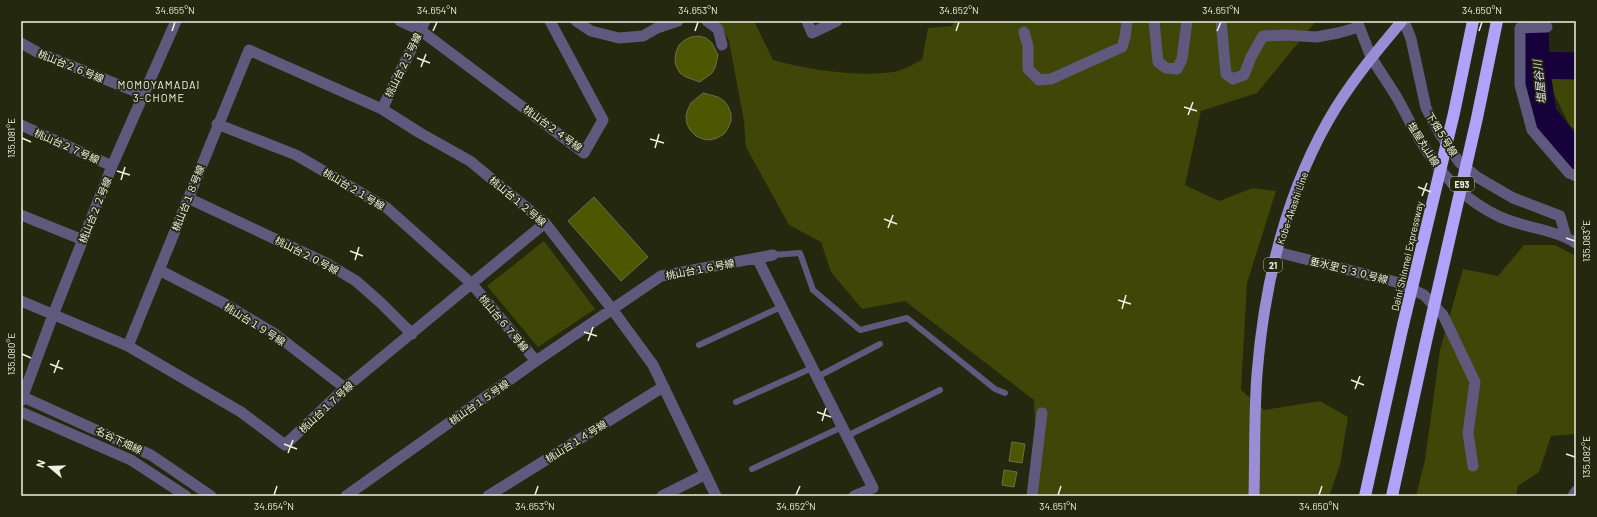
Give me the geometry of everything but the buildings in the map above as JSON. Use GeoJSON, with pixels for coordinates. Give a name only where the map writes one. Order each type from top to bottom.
{"type":"FeatureCollection","features":[{"type":"Feature","properties":{"kind":"highway","name":"Daini Shinmei Expressway"},"geometry":{"type":"LineString","coordinates":[[1365,496],[1403,325],[1454,113],[1473,21]]}},
{"type":"Feature","properties":{"kind":"highway","name":"E93"},"geometry":{"type":"LineString","coordinates":[[1393,494],[1425,346],[1478,118],[1497,21]]}},
{"type":"Feature","properties":{"kind":"main road","name":"Kobe-Akashi Line"},"geometry":{"type":"LineString","coordinates":[[1254,495],[1257,375],[1263,318],[1268,288],[1277,252],[1298,185],[1336,108],[1371,57],[1403,21]]}},
{"type":"Feature","properties":{"kind":"street","name":"桃山台２２号線"},"geometry":{"type":"LineString","coordinates":[[22,398],[112,166],[176,21]]}},
{"type":"Feature","properties":{"kind":"street","name":"桃山台２４号線"},"geometry":{"type":"LineString","coordinates":[[400,21],[423,25],[584,153],[603,120],[550,21]]}},
{"type":"Feature","properties":{"kind":"street"},"geometry":{"type":"LineString","coordinates":[[576,21],[591,31],[619,38],[643,36],[657,28],[678,21]]}},
{"type":"Feature","properties":{"kind":"street"},"geometry":{"type":"LineString","coordinates":[[707,21],[718,29],[722,45]]}},
{"type":"Feature","properties":{"kind":"street"},"geometry":{"type":"LineString","coordinates":[[807,21],[812,33],[837,21]]}},
{"type":"Feature","properties":{"kind":"street"},"geometry":{"type":"LineString","coordinates":[[1024,32],[1028,46],[1028,70],[1039,80],[1051,79],[1122,47],[1127,21]]}},
{"type":"Feature","properties":{"kind":"street"},"geometry":{"type":"LineString","coordinates":[[1154,21],[1158,62],[1166,68],[1177,70],[1182,59],[1187,21]]}},
{"type":"Feature","properties":{"kind":"street"},"geometry":{"type":"LineString","coordinates":[[1221,21],[1226,74],[1233,79],[1244,75],[1251,57],[1263,36],[1287,35],[1316,37],[1338,33],[1358,24]]}},
{"type":"Feature","properties":{"kind":"street","name":"下畑５号線"},"geometry":{"type":"LineString","coordinates":[[1403,21],[1412,39],[1426,108],[1440,134],[1459,162],[1477,177],[1513,198],[1560,216],[1566,236]]}},
{"type":"Feature","properties":{"kind":"street","name":"塩屋丸山線"},"geometry":{"type":"LineString","coordinates":[[1358,24],[1371,57],[1396,96],[1428,154],[1449,181],[1472,201],[1496,216],[1566,236],[1576,242]]}},
{"type":"Feature","properties":{"kind":"street","name":"桃山台２３号線"},"geometry":{"type":"LineString","coordinates":[[382,109],[423,25]]}},
{"type":"Feature","properties":{"kind":"street"},"geometry":{"type":"LineString","coordinates":[[1547,27],[1520,28],[1520,85],[1532,130],[1569,172],[1576,176]]}},
{"type":"Feature","properties":{"kind":"street","name":"桃山台２６号線"},"geometry":{"type":"LineString","coordinates":[[21,44],[37,52],[144,95]]}},
{"type":"Feature","properties":{"kind":"street","name":"桃山台１２号線"},"geometry":{"type":"LineString","coordinates":[[248,50],[382,109],[420,133],[470,161],[545,223],[612,309],[653,365],[704,475],[716,496]]}},
{"type":"Feature","properties":{"kind":"street","name":"桃山台１８号線"},"geometry":{"type":"LineString","coordinates":[[128,346],[248,50]]}},
{"type":"Feature","properties":{"kind":"street","name":"桃山台２１号線"},"geometry":{"type":"LineString","coordinates":[[217,124],[296,155],[387,208],[472,284]]}},
{"type":"Feature","properties":{"kind":"street","name":"桃山台２７号線"},"geometry":{"type":"LineString","coordinates":[[21,125],[112,166]]}},
{"type":"Feature","properties":{"kind":"street","name":"桃山台２０号線"},"geometry":{"type":"LineString","coordinates":[[188,198],[326,263],[356,281],[412,334]]}},
{"type":"Feature","properties":{"kind":"street"},"geometry":{"type":"LineString","coordinates":[[21,215],[83,240]]}},
{"type":"Feature","properties":{"kind":"street","name":"桃山台１７号線"},"geometry":{"type":"LineString","coordinates":[[21,301],[128,346],[241,412],[285,445],[345,388],[545,223]]}},
{"type":"Feature","properties":{"kind":"street","name":"垂水里５３０号線"},"geometry":{"type":"LineString","coordinates":[[1277,252],[1396,282],[1424,295],[1443,315],[1475,382],[1468,433],[1473,466]]}},
{"type":"Feature","properties":{"kind":"street","name":"桃山台１６号線"},"geometry":{"type":"LineString","coordinates":[[612,309],[662,276],[773,256]]}},
{"type":"Feature","properties":{"kind":"street"},"geometry":{"type":"LineString","coordinates":[[756,258],[873,488],[854,496]]}},
{"type":"Feature","properties":{"kind":"street","name":"桃山台１９号線"},"geometry":{"type":"LineString","coordinates":[[159,270],[224,304],[275,334],[345,388]]}},
{"type":"Feature","properties":{"kind":"street","name":"桃山台６７号線"},"geometry":{"type":"LineString","coordinates":[[472,284],[536,361]]}},
{"type":"Feature","properties":{"kind":"street","name":"桃山台１５号線"},"geometry":{"type":"LineString","coordinates":[[346,496],[612,309]]}},
{"type":"Feature","properties":{"kind":"street","name":"桃山台１４号線"},"geometry":{"type":"LineString","coordinates":[[488,496],[663,387]]}},
{"type":"Feature","properties":{"kind":"street","name":"名谷下畑線"},"geometry":{"type":"LineString","coordinates":[[22,398],[151,455],[211,496]]}},
{"type":"Feature","properties":{"kind":"street"},"geometry":{"type":"LineString","coordinates":[[1032,496],[1042,413]]}},
{"type":"Feature","properties":{"kind":"street","name":"名谷下畑線"},"geometry":{"type":"LineString","coordinates":[[22,416],[131,460],[186,496]]}},
{"type":"Feature","properties":{"kind":"street"},"geometry":{"type":"LineString","coordinates":[[662,496],[704,475]]}},
{"type":"Feature","properties":{"kind":"street"},"geometry":{"type":"LineString","coordinates":[[1573,496],[1576,491]]}},
{"type":"Feature","properties":{"kind":"lane"},"geometry":{"type":"LineString","coordinates":[[773,256],[800,253],[812,290],[860,330],[907,318],[995,389],[1005,393]]}},
{"type":"Feature","properties":{"kind":"lane"},"geometry":{"type":"LineString","coordinates":[[699,345],[781,307]]}},
{"type":"Feature","properties":{"kind":"lane"},"geometry":{"type":"LineString","coordinates":[[736,402],[814,372],[880,344]]}},
{"type":"Feature","properties":{"kind":"lane"},"geometry":{"type":"LineString","coordinates":[[752,469],[844,432],[940,390]]}},
{"type":"Feature","properties":{"kind":"green space"},"geometry":{"type":"Polygon","coordinates":[[[719,21],[754,21],[773,60],[817,70],[863,74],[897,71],[922,60],[928,28],[952,26],[954,21],[1316,21],[1257,93],[1201,111],[1185,185],[1219,201],[1253,188],[1276,191],[1247,283],[1241,390],[1264,410],[1320,401],[1348,417],[1340,465],[1329,496],[1038,496],[1034,400],[905,301],[862,309],[831,272],[821,242],[789,225],[746,147],[744,121],[729,41],[719,21]]]}},
{"type":"Feature","properties":{"kind":"green space"},"geometry":{"type":"Polygon","coordinates":[[[1576,54],[1576,130],[1570,126],[1549,84],[1550,55],[1576,54]]]}},
{"type":"Feature","properties":{"kind":"green space"},"geometry":{"type":"Polygon","coordinates":[[[544,241],[595,309],[538,347],[487,286],[544,241]]]}},
{"type":"Feature","properties":{"kind":"green space"},"geometry":{"type":"Polygon","coordinates":[[[1524,245],[1555,245],[1576,256],[1576,434],[1551,436],[1539,472],[1518,486],[1516,496],[1416,496],[1425,460],[1440,350],[1463,269],[1498,276],[1524,245]]]}},
{"type":"Feature","properties":{"kind":"waterway","name":"塩屋谷川"},"geometry":{"type":"LineString","coordinates":[[1535,21],[1536,65],[1543,114],[1576,156]]}},
{"type":"Feature","properties":{"kind":"waterway"},"geometry":{"type":"LineString","coordinates":[[1536,65],[1576,66]]}},
{"type":"Feature","properties":{"kind":"district","name":"MOMOYAMADAI 3-CHOME"},"geometry":{"type":"Point","coordinates":[159,90]}}]}
